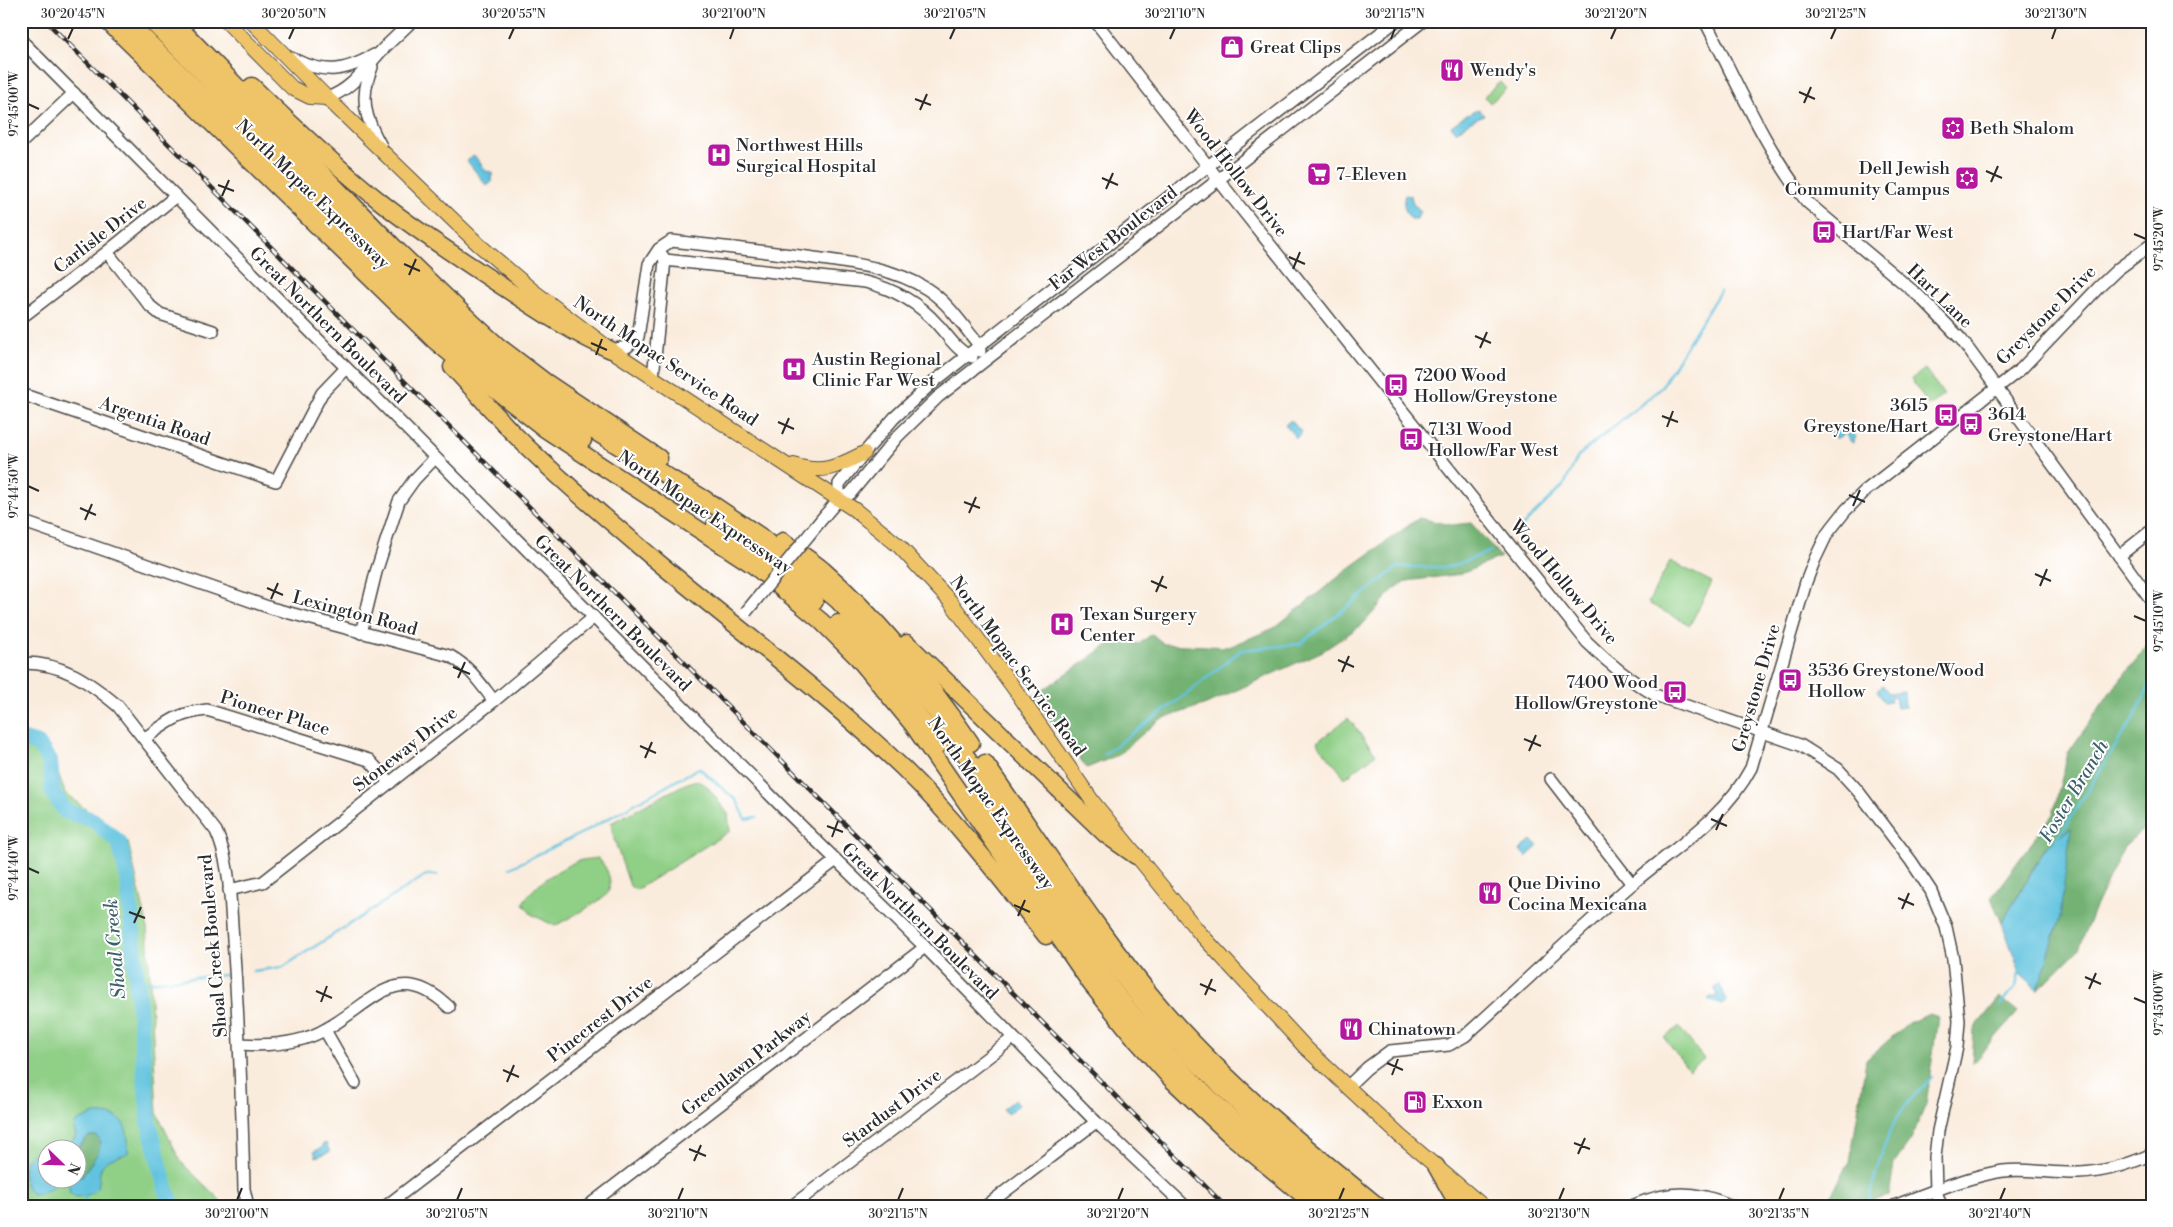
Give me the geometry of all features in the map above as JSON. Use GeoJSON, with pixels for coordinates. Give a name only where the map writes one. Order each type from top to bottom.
{"type":"FeatureCollection","features":[{"type":"Feature","properties":{"kind":"highway","name":"North Mopac Expressway"},"geometry":{"type":"LineString","coordinates":[[107,21],[434,340],[545,429],[753,565],[821,621],[857,657],[913,725],[1091,984],[1137,1041],[1196,1103],[1254,1157],[1316,1206]]}},
{"type":"Feature","properties":{"kind":"highway"},"geometry":{"type":"LineString","coordinates":[[127,21],[355,247],[477,361],[510,388],[572,433],[756,553],[798,586],[860,644],[914,707],[1076,942],[1149,1034],[1180,1068],[1244,1130],[1335,1206]]}},
{"type":"Feature","properties":{"kind":"highway"},"geometry":{"type":"LineString","coordinates":[[151,21],[450,320],[484,350],[579,422],[703,498],[760,536],[806,573],[870,633],[899,664],[936,712],[1088,933],[1160,1023],[1192,1058],[1260,1124],[1359,1206]]}},
{"type":"Feature","properties":{"kind":"highway","name":"North Mopac Expressway"},"geometry":{"type":"LineString","coordinates":[[173,21],[446,298],[497,345],[547,383],[774,534],[822,569],[867,612],[910,660],[946,706],[1098,925],[1135,975],[1166,1012],[1202,1052],[1267,1115],[1378,1206]]}},
{"type":"Feature","properties":{"kind":"highway"},"geometry":{"type":"LineString","coordinates":[[219,68],[244,79],[311,143],[382,203],[434,241],[539,310],[588,340],[611,350]]}},
{"type":"Feature","properties":{"kind":"highway"},"geometry":{"type":"LineString","coordinates":[[434,340],[450,364],[514,434],[538,457],[655,559],[741,618],[904,770],[965,836],[1059,952],[1091,984]]}},
{"type":"Feature","properties":{"kind":"highway"},"geometry":{"type":"LineString","coordinates":[[547,383],[566,405],[609,440]]}},
{"type":"Feature","properties":{"kind":"highway"},"geometry":{"type":"LineString","coordinates":[[867,612],[897,634],[1106,835],[1136,856]]}},
{"type":"Feature","properties":{"kind":"highway"},"geometry":{"type":"LineString","coordinates":[[1436,1166],[1452,1194],[1464,1206]]}},
{"type":"Feature","properties":{"kind":"main road"},"geometry":{"type":"LineString","coordinates":[[226,21],[292,88],[310,97],[327,98]]}},
{"type":"Feature","properties":{"kind":"main road","name":"North Mopac Service Road"},"geometry":{"type":"LineString","coordinates":[[252,21],[327,98],[478,244],[532,290],[611,350],[838,499],[900,546],[950,601],[1016,691],[1093,802],[1224,960],[1306,1048],[1347,1087],[1484,1206]]}},
{"type":"Feature","properties":{"kind":"main road"},"geometry":{"type":"LineString","coordinates":[[778,459],[803,468],[822,470],[840,466],[864,453]]}},
{"type":"Feature","properties":{"kind":"street"},"geometry":{"type":"LineString","coordinates":[[327,98],[344,90],[356,81],[382,50],[412,21]]}},
{"type":"Feature","properties":{"kind":"street","name":"Wood Hollow Drive"},"geometry":{"type":"LineString","coordinates":[[1095,21],[1218,179],[1587,642],[1610,665],[1634,683],[1655,695],[1800,745],[1838,769],[1858,791],[1911,861],[1931,891],[1946,927],[1953,959],[1959,1021],[1957,1047],[1938,1131],[1935,1157],[1936,1191],[1941,1206]]}},
{"type":"Feature","properties":{"kind":"street","name":"Far West Boulevard"},"geometry":{"type":"LineString","coordinates":[[838,499],[838,484],[894,418],[967,355],[1396,21]]}},
{"type":"Feature","properties":{"kind":"street","name":"Far West Boulevard"},"geometry":{"type":"LineString","coordinates":[[741,618],[838,499],[850,494],[898,436],[935,400],[1423,21]]}},
{"type":"Feature","properties":{"kind":"street","name":"Hart Lane"},"geometry":{"type":"LineString","coordinates":[[1705,21],[1776,158],[1807,202],[1941,316],[1962,339],[2152,602]]}},
{"type":"Feature","properties":{"kind":"street","name":"Great Northern Boulevard"},"geometry":{"type":"LineString","coordinates":[[21,40],[345,369],[835,861],[925,947],[1178,1204]]}},
{"type":"Feature","properties":{"kind":"street"},"geometry":{"type":"LineString","coordinates":[[285,56],[314,68],[337,70],[356,65],[382,50]]}},
{"type":"Feature","properties":{"kind":"street"},"geometry":{"type":"LineString","coordinates":[[382,50],[366,84],[365,100],[368,122],[385,154]]}},
{"type":"Feature","properties":{"kind":"street"},"geometry":{"type":"LineString","coordinates":[[21,143],[74,93]]}},
{"type":"Feature","properties":{"kind":"street","name":"Carlisle Drive"},"geometry":{"type":"LineString","coordinates":[[21,318],[108,252],[176,196]]}},
{"type":"Feature","properties":{"kind":"street"},"geometry":{"type":"LineString","coordinates":[[611,350],[627,348],[638,338],[649,264],[659,249],[671,241],[830,260],[880,269],[903,276],[940,299],[979,345],[982,362]]}},
{"type":"Feature","properties":{"kind":"street","name":"Greystone Drive"},"geometry":{"type":"LineString","coordinates":[[1347,1087],[1367,1068],[1390,1051],[1449,1045],[1465,1036],[1632,884],[1693,836],[1729,802],[1751,768],[1806,582],[1827,534],[1846,510],[1865,491],[2021,369],[2105,280],[2152,244]]}},
{"type":"Feature","properties":{"kind":"street"},"geometry":{"type":"LineString","coordinates":[[653,378],[665,260],[659,249]]}},
{"type":"Feature","properties":{"kind":"street"},"geometry":{"type":"LineString","coordinates":[[108,252],[150,306],[160,314],[213,331]]}},
{"type":"Feature","properties":{"kind":"street"},"geometry":{"type":"LineString","coordinates":[[665,260],[865,282],[900,293],[926,312],[956,346],[967,355],[982,362]]}},
{"type":"Feature","properties":{"kind":"street"},"geometry":{"type":"LineString","coordinates":[[830,260],[833,279]]}},
{"type":"Feature","properties":{"kind":"street","name":"Argentia Road"},"geometry":{"type":"LineString","coordinates":[[21,394],[276,481],[322,393],[345,369]]}},
{"type":"Feature","properties":{"kind":"street"},"geometry":{"type":"LineString","coordinates":[[360,632],[376,572],[399,501],[414,480],[435,458]]}},
{"type":"Feature","properties":{"kind":"street","name":"Lexington Road"},"geometry":{"type":"LineString","coordinates":[[21,521],[262,605],[450,656],[471,671],[494,701]]}},
{"type":"Feature","properties":{"kind":"street"},"geometry":{"type":"LineString","coordinates":[[2119,556],[2152,530]]}},
{"type":"Feature","properties":{"kind":"street","name":"Stoneway Drive"},"geometry":{"type":"LineString","coordinates":[[229,890],[264,882],[494,701],[594,618]]}},
{"type":"Feature","properties":{"kind":"street","name":"Shoal Creek Boulevard"},"geometry":{"type":"LineString","coordinates":[[21,663],[39,663],[54,666],[80,678],[118,706],[145,738],[216,831],[224,853],[229,890],[240,1044],[244,1189],[248,1206]]}},
{"type":"Feature","properties":{"kind":"street","name":"Pioneer Place"},"geometry":{"type":"LineString","coordinates":[[145,738],[172,718],[188,712],[207,710],[369,760],[390,784]]}},
{"type":"Feature","properties":{"kind":"street"},"geometry":{"type":"LineString","coordinates":[[1551,780],[1632,884]]}},
{"type":"Feature","properties":{"kind":"street","name":"Pinecrest Drive"},"geometry":{"type":"LineString","coordinates":[[386,1206],[835,861]]}},
{"type":"Feature","properties":{"kind":"street","name":"Greenlawn Parkway"},"geometry":{"type":"LineString","coordinates":[[588,1206],[925,947]]}},
{"type":"Feature","properties":{"kind":"street"},"geometry":{"type":"LineString","coordinates":[[240,1044],[252,1045],[299,1041],[325,1030],[381,992],[397,985],[414,985],[436,994],[449,1006]]}},
{"type":"Feature","properties":{"kind":"street"},"geometry":{"type":"LineString","coordinates":[[325,1030],[355,1083]]}},
{"type":"Feature","properties":{"kind":"street","name":"Stardust Drive"},"geometry":{"type":"LineString","coordinates":[[792,1206],[1013,1038]]}},
{"type":"Feature","properties":{"kind":"street"},"geometry":{"type":"LineString","coordinates":[[986,1206],[1096,1122]]}},
{"type":"Feature","properties":{"kind":"street"},"geometry":{"type":"LineString","coordinates":[[1894,1206],[1970,1178],[2003,1171],[2037,1169],[2078,1173],[2114,1169],[2152,1154]]}},
{"type":"Feature","properties":{"kind":"street"},"geometry":{"type":"LineString","coordinates":[[1632,1206],[1644,1200],[1680,1193],[1694,1193],[1732,1206]]}},
{"type":"Feature","properties":{"kind":"green space"},"geometry":{"type":"Polygon","coordinates":[[[1500,82],[1506,89],[1490,103],[1484,96],[1500,82]]]}},
{"type":"Feature","properties":{"kind":"green space"},"geometry":{"type":"Polygon","coordinates":[[[1925,369],[1944,395],[1929,406],[1911,379],[1925,369]]]}},
{"type":"Feature","properties":{"kind":"green space"},"geometry":{"type":"Polygon","coordinates":[[[1419,518],[1451,525],[1471,523],[1501,557],[1461,574],[1407,581],[1394,589],[1362,625],[1323,651],[1206,704],[1159,720],[1118,755],[1087,768],[1033,697],[1118,638],[1139,644],[1152,634],[1164,644],[1229,647],[1274,628],[1351,567],[1419,518]]]}},
{"type":"Feature","properties":{"kind":"green space"},"geometry":{"type":"Polygon","coordinates":[[[1670,561],[1712,582],[1690,625],[1648,603],[1670,561]]]}},
{"type":"Feature","properties":{"kind":"green space"},"geometry":{"type":"Polygon","coordinates":[[[2152,640],[2152,822],[2125,845],[2094,909],[2079,949],[2038,990],[2060,917],[2046,846],[2002,923],[1991,898],[2053,814],[2068,753],[2111,691],[2152,640]]]}},
{"type":"Feature","properties":{"kind":"green space"},"geometry":{"type":"Polygon","coordinates":[[[1348,718],[1376,754],[1345,778],[1317,742],[1348,718]]]}},
{"type":"Feature","properties":{"kind":"green space"},"geometry":{"type":"Polygon","coordinates":[[[21,735],[49,746],[65,793],[128,842],[147,924],[157,1113],[181,1162],[226,1206],[21,1206],[21,735]]]}},
{"type":"Feature","properties":{"kind":"green space"},"geometry":{"type":"Polygon","coordinates":[[[696,780],[707,786],[728,814],[730,831],[636,890],[630,886],[614,839],[611,823],[696,780]]]}},
{"type":"Feature","properties":{"kind":"green space"},"geometry":{"type":"Polygon","coordinates":[[[598,858],[607,870],[610,884],[607,894],[591,906],[555,926],[531,914],[523,903],[539,884],[555,873],[578,861],[598,858]]]}},
{"type":"Feature","properties":{"kind":"green space"},"geometry":{"type":"Polygon","coordinates":[[[2000,997],[2018,1012],[1972,1064],[1974,1029],[2000,997]]]}},
{"type":"Feature","properties":{"kind":"green space"},"geometry":{"type":"Polygon","coordinates":[[[1930,1014],[1938,1017],[1926,1104],[1911,1140],[1894,1164],[1889,1196],[1851,1206],[1825,1205],[1850,1162],[1866,1060],[1908,1023],[1930,1014]]]}},
{"type":"Feature","properties":{"kind":"green space"},"geometry":{"type":"Polygon","coordinates":[[[1679,1027],[1704,1059],[1689,1070],[1664,1038],[1679,1027]]]}},
{"type":"Feature","properties":{"kind":"green space"},"geometry":{"type":"Polygon","coordinates":[[[89,1136],[96,1136],[101,1141],[98,1153],[88,1167],[88,1140],[85,1140],[89,1136]]]}},
{"type":"Feature","properties":{"kind":"water"},"geometry":{"type":"Polygon","coordinates":[[[1479,109],[1484,115],[1469,122],[1456,132],[1451,126],[1465,116],[1479,109]]]}},
{"type":"Feature","properties":{"kind":"water"},"geometry":{"type":"Polygon","coordinates":[[[474,155],[487,172],[493,173],[491,178],[493,181],[487,186],[467,161],[474,155]]]}},
{"type":"Feature","properties":{"kind":"water"},"geometry":{"type":"Polygon","coordinates":[[[1405,195],[1411,196],[1413,204],[1420,210],[1417,219],[1411,219],[1407,214],[1404,204],[1405,195]]]}},
{"type":"Feature","properties":{"kind":"water"},"geometry":{"type":"Polygon","coordinates":[[[1291,420],[1302,433],[1296,438],[1285,425],[1291,420]]]}},
{"type":"Feature","properties":{"kind":"water"},"geometry":{"type":"Polygon","coordinates":[[[1847,424],[1856,437],[1853,443],[1845,433],[1836,439],[1831,431],[1837,427],[1840,431],[1847,424]]]}},
{"type":"Feature","properties":{"kind":"water"},"geometry":{"type":"Polygon","coordinates":[[[1883,685],[1888,693],[1904,691],[1905,707],[1897,708],[1895,696],[1890,697],[1891,701],[1884,702],[1877,690],[1883,685]]]}},
{"type":"Feature","properties":{"kind":"water"},"geometry":{"type":"Polygon","coordinates":[[[2071,828],[2060,917],[2038,990],[2021,975],[2002,923],[2047,846],[2071,828]]]}},
{"type":"Feature","properties":{"kind":"water"},"geometry":{"type":"Polygon","coordinates":[[[1532,840],[1538,846],[1526,857],[1520,850],[1532,840]]]}},
{"type":"Feature","properties":{"kind":"water"},"geometry":{"type":"Polygon","coordinates":[[[1719,985],[1726,997],[1726,1002],[1722,1005],[1708,1000],[1710,997],[1717,997],[1714,988],[1719,985]]]}},
{"type":"Feature","properties":{"kind":"water"},"geometry":{"type":"Polygon","coordinates":[[[1015,1100],[1019,1105],[1007,1114],[1003,1109],[1015,1100]]]}},
{"type":"Feature","properties":{"kind":"water"},"geometry":{"type":"Polygon","coordinates":[[[95,1114],[113,1116],[123,1123],[126,1128],[128,1143],[128,1153],[110,1159],[102,1167],[99,1182],[94,1192],[76,1197],[70,1193],[70,1190],[88,1190],[88,1167],[98,1153],[101,1141],[96,1136],[89,1136],[85,1140],[73,1140],[76,1136],[74,1128],[76,1122],[95,1114]]]}},
{"type":"Feature","properties":{"kind":"water"},"geometry":{"type":"Polygon","coordinates":[[[326,1143],[330,1152],[316,1157],[314,1151],[322,1148],[323,1144],[326,1143]]]}},
{"type":"Feature","properties":{"kind":"water"},"geometry":{"type":"Polygon","coordinates":[[[37,1151],[38,1190],[48,1190],[43,1193],[32,1194],[27,1189],[23,1168],[30,1156],[37,1151]]]}},
{"type":"Feature","properties":{"kind":"waterway"},"geometry":{"type":"LineString","coordinates":[[1517,531],[1564,485],[1578,456],[1660,389],[1720,291]]}},
{"type":"Feature","properties":{"kind":"waterway"},"geometry":{"type":"LineString","coordinates":[[1104,754],[1188,693],[1241,650],[1300,644],[1398,567],[1450,567],[1491,551]]}},
{"type":"Feature","properties":{"kind":"waterway","name":"Foster Branch"},"geometry":{"type":"LineString","coordinates":[[2056,841],[2137,712],[2152,679]]}},
{"type":"Feature","properties":{"kind":"waterway","name":"Shoal Creek"},"geometry":{"type":"LineString","coordinates":[[21,739],[38,744],[50,762],[53,793],[65,811],[93,820],[119,842],[128,880],[149,1123],[167,1192],[173,1206]]}},
{"type":"Feature","properties":{"kind":"waterway"},"geometry":{"type":"LineString","coordinates":[[510,868],[584,832],[699,768],[737,801],[746,819],[757,817]]}},
{"type":"Feature","properties":{"kind":"waterway"},"geometry":{"type":"LineString","coordinates":[[253,971],[283,967],[426,875],[437,875]]}},
{"type":"Feature","properties":{"kind":"waterway","name":"Foster Branch"},"geometry":{"type":"LineString","coordinates":[[2000,1006],[2016,986],[2020,969]]}},
{"type":"Feature","properties":{"kind":"waterway"},"geometry":{"type":"LineString","coordinates":[[137,983],[225,975]]}},
{"type":"Feature","properties":{"kind":"waterway","name":"Foster Branch"},"geometry":{"type":"LineString","coordinates":[[1870,1200],[1881,1156],[1894,1123],[1914,1095],[1932,1077]]}},
{"type":"Feature","properties":{"kind":"waterway"},"geometry":{"type":"LineString","coordinates":[[84,1196],[87,1206]]}},
{"type":"Feature","properties":{"kind":"railway"},"geometry":{"type":"LineString","coordinates":[[46,21],[1225,1206]]}},
{"type":"Feature","properties":{"kind":"place","name":"Great Clips"},"geometry":{"type":"Point","coordinates":[1232,47]}},
{"type":"Feature","properties":{"kind":"place","name":"Wendy's"},"geometry":{"type":"Point","coordinates":[1452,70]}},
{"type":"Feature","properties":{"kind":"place","name":"Beth Shalom"},"geometry":{"type":"Point","coordinates":[1953,128]}},
{"type":"Feature","properties":{"kind":"place","name":"Northwest Hills Surgical Hospital"},"geometry":{"type":"Point","coordinates":[719,155]}},
{"type":"Feature","properties":{"kind":"place","name":"7-Eleven"},"geometry":{"type":"Point","coordinates":[1319,174]}},
{"type":"Feature","properties":{"kind":"place","name":"Dell Jewish Community Campus"},"geometry":{"type":"Point","coordinates":[1967,178]}},
{"type":"Feature","properties":{"kind":"place","name":"Hart/Far West"},"geometry":{"type":"Point","coordinates":[1824,232]}},
{"type":"Feature","properties":{"kind":"place","name":"Austin Regional Clinic Far West"},"geometry":{"type":"Point","coordinates":[794,369]}},
{"type":"Feature","properties":{"kind":"place","name":"7200 Wood Hollow/Greystone"},"geometry":{"type":"Point","coordinates":[1396,385]}},
{"type":"Feature","properties":{"kind":"place","name":"3615 Greystone/Hart"},"geometry":{"type":"Point","coordinates":[1946,415]}},
{"type":"Feature","properties":{"kind":"place","name":"3614 Greystone/Hart"},"geometry":{"type":"Point","coordinates":[1971,424]}},
{"type":"Feature","properties":{"kind":"place","name":"7131 Wood Hollow/Far West"},"geometry":{"type":"Point","coordinates":[1411,439]}},
{"type":"Feature","properties":{"kind":"place","name":"Texan Surgery Center"},"geometry":{"type":"Point","coordinates":[1062,624]}},
{"type":"Feature","properties":{"kind":"place","name":"3536 Greystone/Wood Hollow"},"geometry":{"type":"Point","coordinates":[1790,680]}},
{"type":"Feature","properties":{"kind":"place","name":"7400 Wood Hollow/Greystone"},"geometry":{"type":"Point","coordinates":[1675,692]}},
{"type":"Feature","properties":{"kind":"place","name":"Que Divino Cocina Mexicana"},"geometry":{"type":"Point","coordinates":[1490,893]}},
{"type":"Feature","properties":{"kind":"place","name":"Chinatown"},"geometry":{"type":"Point","coordinates":[1351,1029]}},
{"type":"Feature","properties":{"kind":"place","name":"Exxon"},"geometry":{"type":"Point","coordinates":[1415,1102]}}]}
